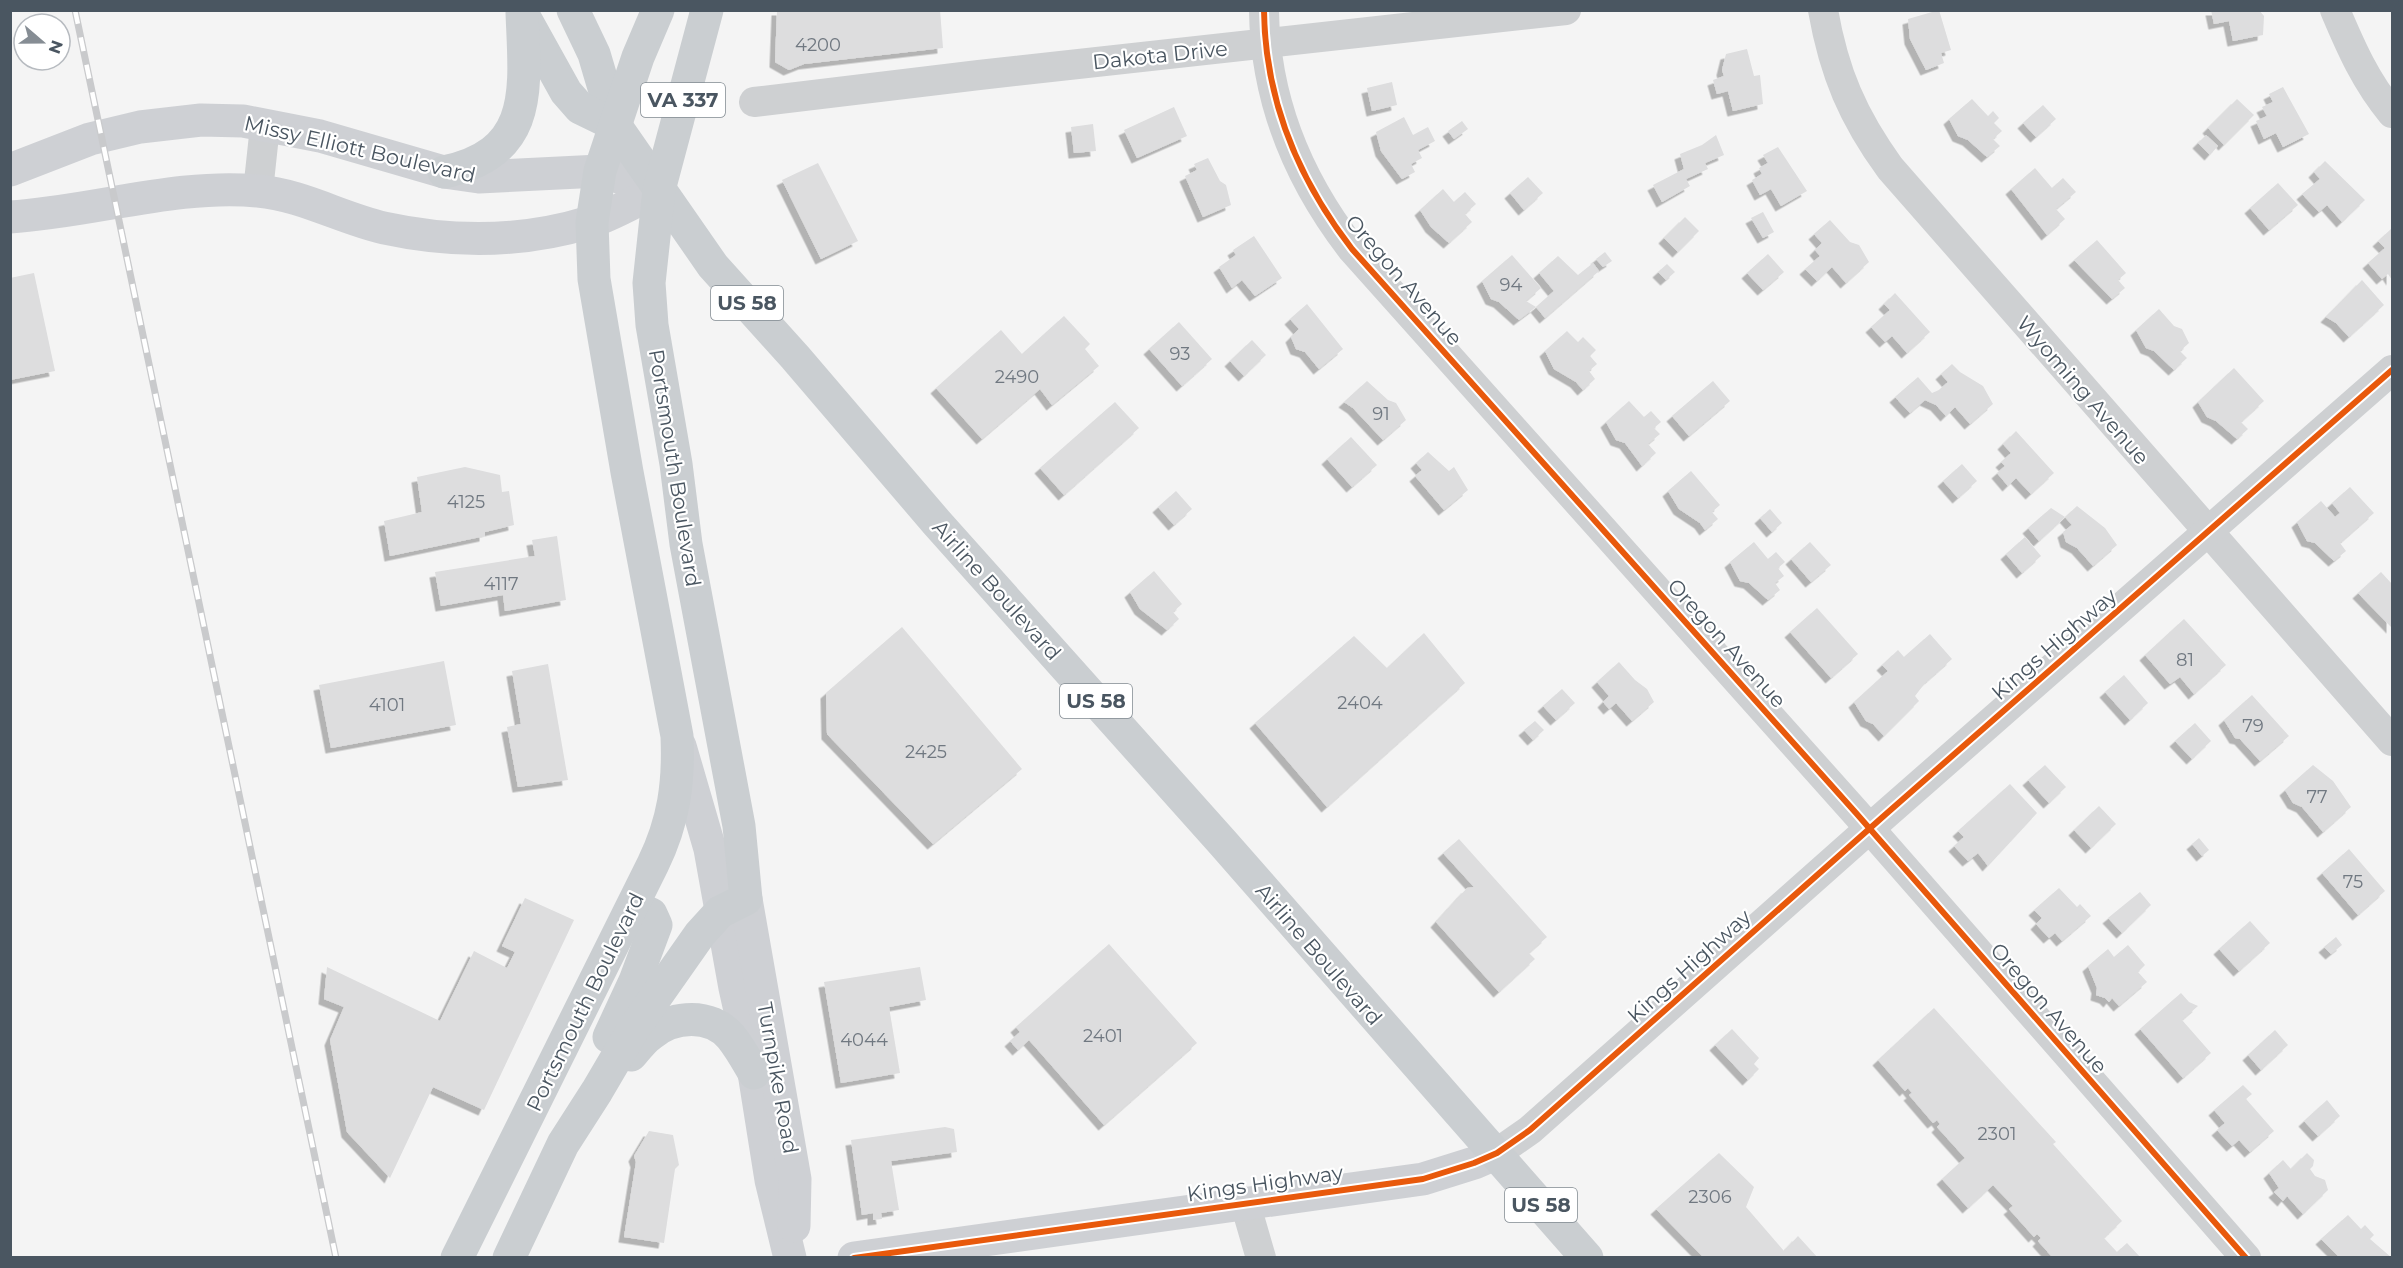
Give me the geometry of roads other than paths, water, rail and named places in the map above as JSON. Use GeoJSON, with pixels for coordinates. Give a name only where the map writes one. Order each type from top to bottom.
{"type":"FeatureCollection","features":[{"type":"Feature","properties":{"kind":"main road","name":"Airline Boulevard"},"geometry":{"type":"LineString","coordinates":[[573,10],[594,54],[615,125],[713,266],[795,357],[937,523],[1053,651],[1587,1257]]}},
{"type":"Feature","properties":{"kind":"main road","name":"Portsmouth Boulevard"},"geometry":{"type":"LineString","coordinates":[[457,1257],[633,906],[661,847],[673,811],[678,774],[677,736],[627,472],[594,279],[592,222],[600,171],[638,57],[658,10]]}},
{"type":"Feature","properties":{"kind":"main road","name":"Portsmouth Boulevard"},"geometry":{"type":"LineString","coordinates":[[509,1257],[563,1143],[597,1092],[634,1028],[700,934],[733,906],[739,826],[686,544],[676,464],[652,325],[649,283],[659,190],[707,10]]}},
{"type":"Feature","properties":{"kind":"main road","name":"Airline Boulevard"},"geometry":{"type":"LineString","coordinates":[[521,12],[566,92],[580,108],[615,125]]}},
{"type":"Feature","properties":{"kind":"main road"},"geometry":{"type":"LineString","coordinates":[[444,172],[468,167],[488,157],[501,145],[515,123],[522,102],[525,70],[521,12]]}},
{"type":"Feature","properties":{"kind":"main road"},"geometry":{"type":"LineString","coordinates":[[563,1143],[635,981],[656,925],[651,914],[633,906]]}},
{"type":"Feature","properties":{"kind":"main road"},"geometry":{"type":"LineString","coordinates":[[597,1092],[650,1035],[663,1026],[687,1020],[703,1020],[718,1025],[731,1037],[754,1073]]}},
{"type":"Feature","properties":{"kind":"street","name":"Oregon Avenue"},"geometry":{"type":"LineString","coordinates":[[1264,10],[1264,43],[1270,81],[1285,132],[1306,179],[1333,224],[1352,249],[1869,828],[2246,1257]]}},
{"type":"Feature","properties":{"kind":"street","name":"Dakota Drive"},"geometry":{"type":"LineString","coordinates":[[754,102],[1566,10]]}},
{"type":"Feature","properties":{"kind":"street","name":"Wyoming Avenue"},"geometry":{"type":"LineString","coordinates":[[1823,10],[1829,47],[1847,99],[1869,139],[1890,168],[2392,741]]}},
{"type":"Feature","properties":{"kind":"street"},"geometry":{"type":"LineString","coordinates":[[2335,10],[2353,54],[2377,94],[2392,113]]}},
{"type":"Feature","properties":{"kind":"street","name":"Missy Elliott Boulevard"},"geometry":{"type":"LineString","coordinates":[[10,170],[90,139],[140,127],[201,120],[243,122],[320,136],[444,172],[479,177],[600,171],[659,190]]}},
{"type":"Feature","properties":{"kind":"street"},"geometry":{"type":"LineString","coordinates":[[258,191],[265,126]]}},
{"type":"Feature","properties":{"kind":"street"},"geometry":{"type":"LineString","coordinates":[[10,218],[47,215],[211,189],[258,191],[293,197],[382,228],[432,237],[481,240],[539,235],[592,222],[659,190]]}},
{"type":"Feature","properties":{"kind":"street","name":"Kings Highway"},"geometry":{"type":"LineString","coordinates":[[854,1257],[1423,1179],[1474,1163],[1497,1153],[1530,1130],[1869,828],[2392,370]]}},
{"type":"Feature","properties":{"kind":"street","name":"Portsmouth Boulevard"},"geometry":{"type":"LineString","coordinates":[[677,736],[710,849],[733,906]]}},
{"type":"Feature","properties":{"kind":"street","name":"Turnpike Road"},"geometry":{"type":"LineString","coordinates":[[733,906],[754,1073],[771,1180],[791,1257]]}},
{"type":"Feature","properties":{"kind":"street","name":"Turnpike Road"},"geometry":{"type":"LineString","coordinates":[[733,906],[795,1179],[791,1257]]}},
{"type":"Feature","properties":{"kind":"street"},"geometry":{"type":"LineString","coordinates":[[1245,1203],[1261,1257]]}},
{"type":"Feature","properties":{"kind":"railway"},"geometry":{"type":"LineString","coordinates":[[75,10],[336,1258]]}}]}
